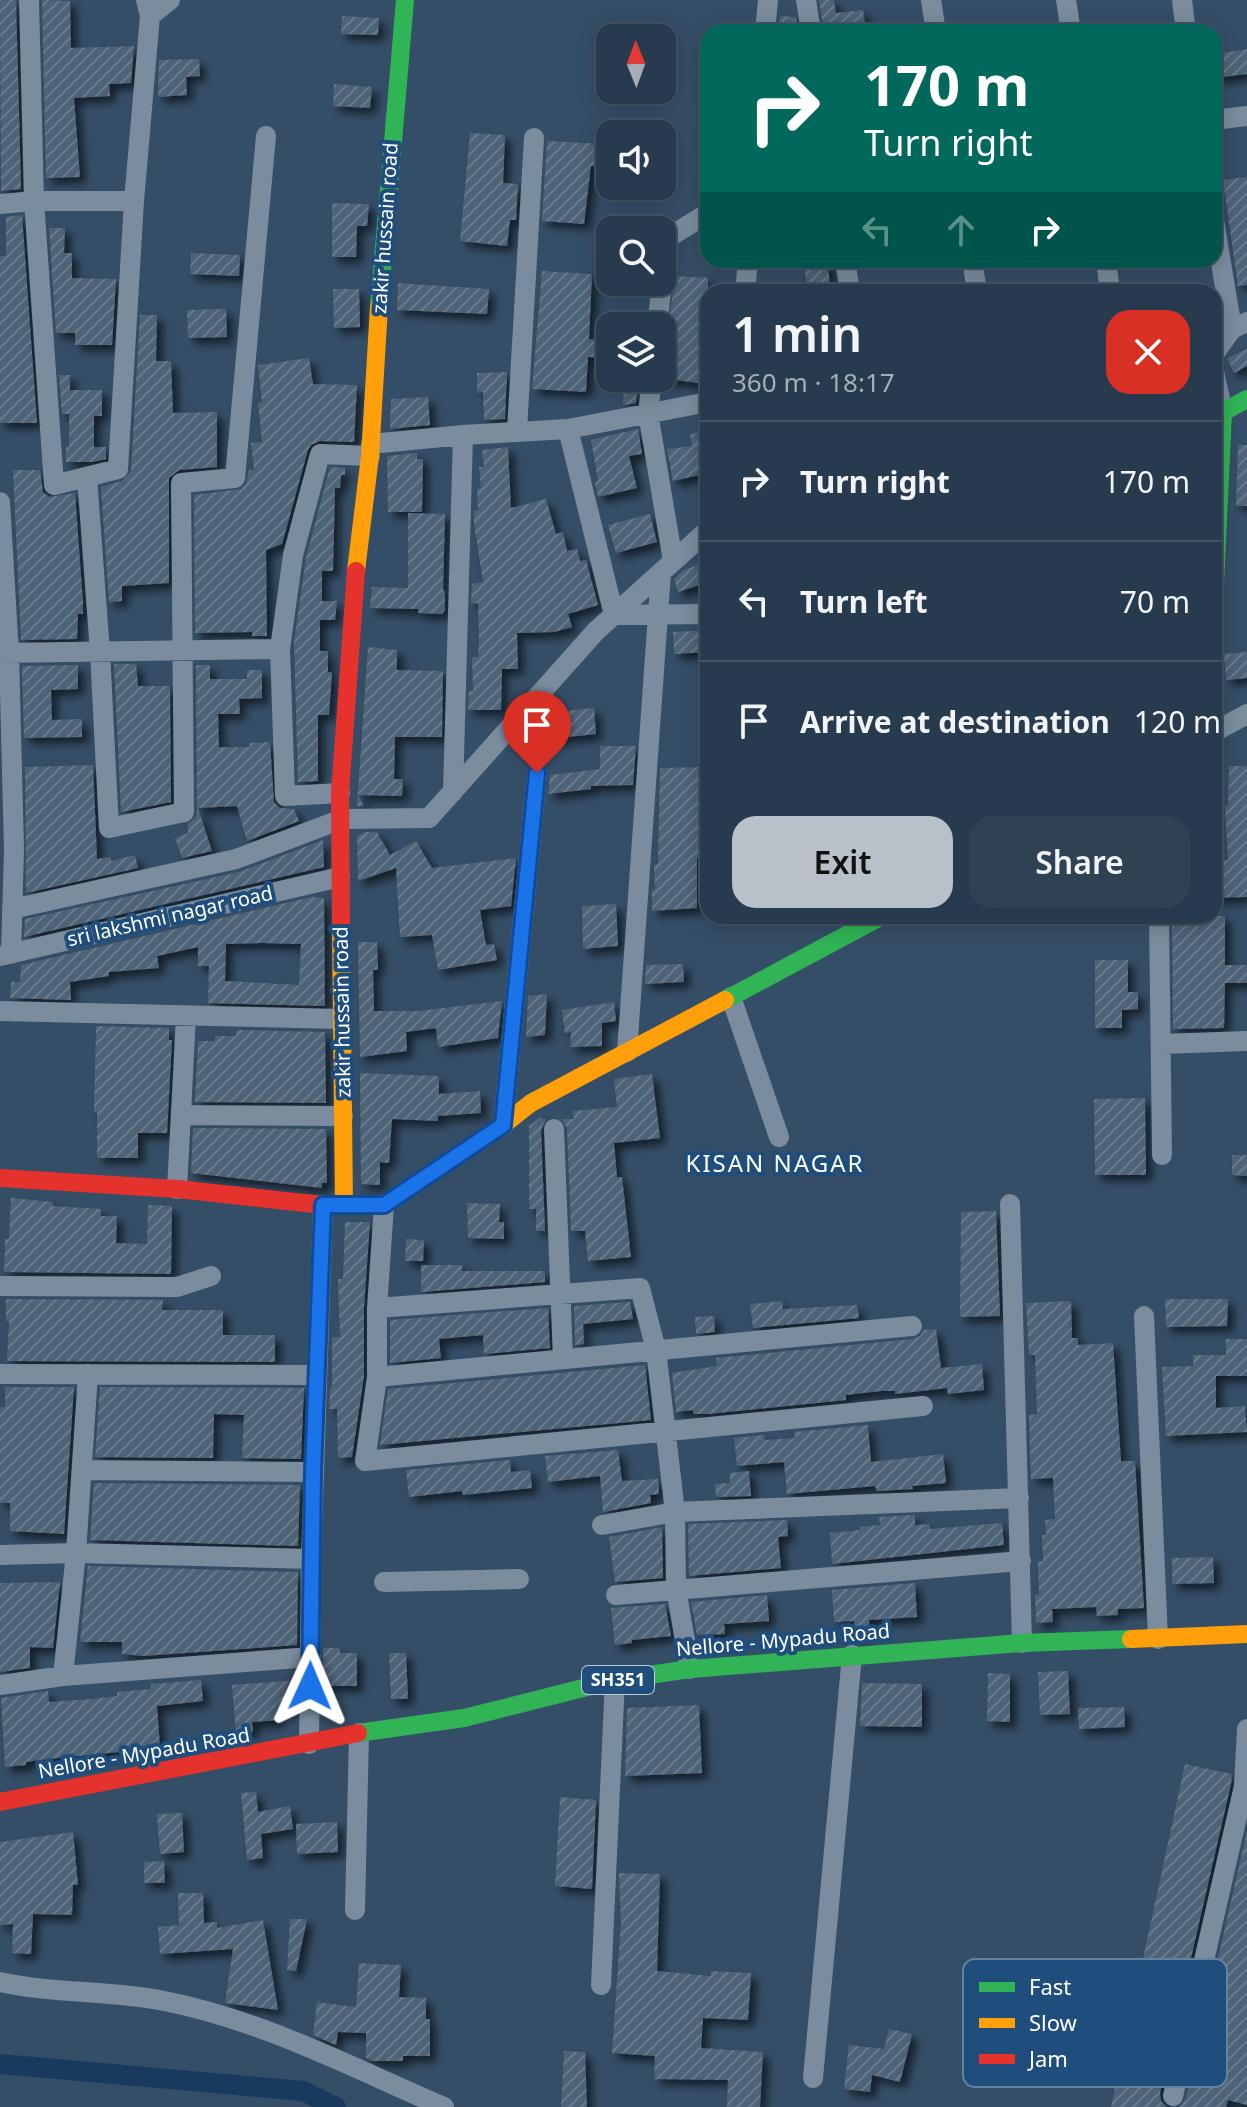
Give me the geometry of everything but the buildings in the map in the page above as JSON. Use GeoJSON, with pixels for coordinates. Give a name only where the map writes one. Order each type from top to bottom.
{"type":"FeatureCollection","features":[{"type":"Feature","properties":{"kind":"street"},"geometry":{"type":"LineString","coordinates":[[29,0],[34,201],[54,485],[118,469],[148,8],[170,0]]}},
{"type":"Feature","properties":{"kind":"street","name":"zakir hussain road"},"geometry":{"type":"LineString","coordinates":[[344,1205],[340,793],[405,0]]}},
{"type":"Feature","properties":{"kind":"street"},"geometry":{"type":"LineString","coordinates":[[766,24],[768,0]]}},
{"type":"Feature","properties":{"kind":"street"},"geometry":{"type":"LineString","coordinates":[[806,0],[810,24]]}},
{"type":"Feature","properties":{"kind":"street"},"geometry":{"type":"LineString","coordinates":[[931,0],[935,24]]}},
{"type":"Feature","properties":{"kind":"street"},"geometry":{"type":"LineString","coordinates":[[1066,0],[1070,24]]}},
{"type":"Feature","properties":{"kind":"street"},"geometry":{"type":"LineString","coordinates":[[1182,0],[1185,24]]}},
{"type":"Feature","properties":{"kind":"street"},"geometry":{"type":"LineString","coordinates":[[1222,119],[1247,116]]}},
{"type":"Feature","properties":{"kind":"street"},"geometry":{"type":"LineString","coordinates":[[87,477],[109,828],[184,812],[181,483],[235,478],[266,136]]}},
{"type":"Feature","properties":{"kind":"street"},"geometry":{"type":"LineString","coordinates":[[517,430],[534,138]]}},
{"type":"Feature","properties":{"kind":"street"},"geometry":{"type":"LineString","coordinates":[[0,204],[134,201]]}},
{"type":"Feature","properties":{"kind":"street"},"geometry":{"type":"LineString","coordinates":[[676,233],[700,218]]}},
{"type":"Feature","properties":{"kind":"street"},"geometry":{"type":"LineString","coordinates":[[1222,253],[1240,325],[1222,345]]}},
{"type":"Feature","properties":{"kind":"street"},"geometry":{"type":"LineString","coordinates":[[627,1052],[658,613],[667,567],[648,413],[650,392]]}},
{"type":"Feature","properties":{"kind":"street"},"geometry":{"type":"LineString","coordinates":[[1223,412],[1247,399]]}},
{"type":"Feature","properties":{"kind":"street"},"geometry":{"type":"LineString","coordinates":[[340,793],[285,796],[280,649],[293,555],[320,454],[370,450],[463,435],[568,429],[700,403]]}},
{"type":"Feature","properties":{"kind":"street"},"geometry":{"type":"LineString","coordinates":[[1222,408],[1222,434]]}},
{"type":"Feature","properties":{"kind":"street"},"geometry":{"type":"LineString","coordinates":[[568,429],[614,615]]}},
{"type":"Feature","properties":{"kind":"street"},"geometry":{"type":"LineString","coordinates":[[453,792],[463,435]]}},
{"type":"Feature","properties":{"kind":"street"},"geometry":{"type":"LineString","coordinates":[[0,502],[5,749],[14,849],[12,909],[3,959]]}},
{"type":"Feature","properties":{"kind":"street"},"geometry":{"type":"LineString","coordinates":[[12,909],[236,859],[342,819],[429,818],[596,631],[700,537]]}},
{"type":"Feature","properties":{"kind":"street"},"geometry":{"type":"LineString","coordinates":[[614,615],[700,614]]}},
{"type":"Feature","properties":{"kind":"street"},"geometry":{"type":"LineString","coordinates":[[4,653],[280,649]]}},
{"type":"Feature","properties":{"kind":"street"},"geometry":{"type":"LineString","coordinates":[[1222,728],[1247,714]]}},
{"type":"Feature","properties":{"kind":"street"},"geometry":{"type":"LineString","coordinates":[[503,1125],[537,773]]}},
{"type":"Feature","properties":{"kind":"street","name":"sri lakshmi nagar road"},"geometry":{"type":"LineString","coordinates":[[3,959],[340,877]]}},
{"type":"Feature","properties":{"kind":"street"},"geometry":{"type":"LineString","coordinates":[[0,1178],[177,1189],[323,1205],[384,1205],[531,1103],[867,924]]}},
{"type":"Feature","properties":{"kind":"street"},"geometry":{"type":"LineString","coordinates":[[1159,924],[1162,1155]]}},
{"type":"Feature","properties":{"kind":"street"},"geometry":{"type":"LineString","coordinates":[[731,997],[779,1137]]}},
{"type":"Feature","properties":{"kind":"street"},"geometry":{"type":"LineString","coordinates":[[0,1011],[342,1019]]}},
{"type":"Feature","properties":{"kind":"street"},"geometry":{"type":"LineString","coordinates":[[177,1189],[186,1016]]}},
{"type":"Feature","properties":{"kind":"street"},"geometry":{"type":"LineString","coordinates":[[1161,1044],[1247,1041]]}},
{"type":"Feature","properties":{"kind":"street"},"geometry":{"type":"LineString","coordinates":[[181,1115],[343,1116]]}},
{"type":"Feature","properties":{"kind":"street"},"geometry":{"type":"LineString","coordinates":[[554,1129],[563,1359]]}},
{"type":"Feature","properties":{"kind":"street"},"geometry":{"type":"LineString","coordinates":[[1010,1204],[1022,1643]]}},
{"type":"Feature","properties":{"kind":"street"},"geometry":{"type":"LineString","coordinates":[[309,1744],[313,1472],[323,1205]]}},
{"type":"Feature","properties":{"kind":"street"},"geometry":{"type":"LineString","coordinates":[[384,1205],[377,1308],[377,1377],[365,1461],[923,1406]]}},
{"type":"Feature","properties":{"kind":"street"},"geometry":{"type":"LineString","coordinates":[[0,1286],[177,1287],[211,1276]]}},
{"type":"Feature","properties":{"kind":"street"},"geometry":{"type":"LineString","coordinates":[[377,1308],[640,1288],[656,1350],[675,1512],[676,1589],[690,1669]]}},
{"type":"Feature","properties":{"kind":"street"},"geometry":{"type":"LineString","coordinates":[[1144,1316],[1158,1639]]}},
{"type":"Feature","properties":{"kind":"street"},"geometry":{"type":"LineString","coordinates":[[377,1377],[912,1326]]}},
{"type":"Feature","properties":{"kind":"street"},"geometry":{"type":"LineString","coordinates":[[0,1374],[317,1375]]}},
{"type":"Feature","properties":{"kind":"street"},"geometry":{"type":"LineString","coordinates":[[63,1676],[76,1553],[88,1374]]}},
{"type":"Feature","properties":{"kind":"street"},"geometry":{"type":"LineString","coordinates":[[82,1470],[313,1472]]}},
{"type":"Feature","properties":{"kind":"street"},"geometry":{"type":"LineString","coordinates":[[602,1525],[675,1512],[1019,1498]]}},
{"type":"Feature","properties":{"kind":"street"},"geometry":{"type":"LineString","coordinates":[[0,1555],[76,1553],[311,1559]]}},
{"type":"Feature","properties":{"kind":"street"},"geometry":{"type":"LineString","coordinates":[[616,1595],[1021,1561]]}},
{"type":"Feature","properties":{"kind":"street"},"geometry":{"type":"LineString","coordinates":[[384,1582],[519,1579]]}},
{"type":"Feature","properties":{"kind":"street","name":"Nellore - Mypadu Road"},"geometry":{"type":"LineString","coordinates":[[0,1802],[359,1733],[464,1718],[615,1680],[690,1669],[1022,1643],[1247,1634]]}},
{"type":"Feature","properties":{"kind":"street"},"geometry":{"type":"LineString","coordinates":[[813,2078],[852,1655]]}},
{"type":"Feature","properties":{"kind":"street"},"geometry":{"type":"LineString","coordinates":[[0,1685],[63,1676],[311,1657]]}},
{"type":"Feature","properties":{"kind":"street"},"geometry":{"type":"LineString","coordinates":[[601,1985],[615,1680]]}},
{"type":"Feature","properties":{"kind":"street"},"geometry":{"type":"LineString","coordinates":[[1204,1959],[1244,1786],[1247,1729]]}},
{"type":"Feature","properties":{"kind":"street"},"geometry":{"type":"LineString","coordinates":[[355,1910],[359,1733]]}},
{"type":"Feature","properties":{"kind":"street"},"geometry":{"type":"LineString","coordinates":[[0,1982],[161,2000],[212,2011],[303,2045],[444,2107]]}},
{"type":"Feature","properties":{"kind":"street"},"geometry":{"type":"LineString","coordinates":[[1173,2096],[1175,2087]]}},
{"type":"Feature","properties":{"kind":"waterway"},"geometry":{"type":"LineString","coordinates":[[0,2064],[303,2091],[336,2107]]}},
{"type":"Feature","properties":{"kind":"traffic: fast"},"geometry":{"type":"LineString","coordinates":[[379,307],[405,0]]}},
{"type":"Feature","properties":{"kind":"traffic: fast"},"geometry":{"type":"LineString","coordinates":[[1222,434],[1223,412],[1247,399]]}},
{"type":"Feature","properties":{"kind":"traffic: fast"},"geometry":{"type":"LineString","coordinates":[[725,1000],[867,924]]}},
{"type":"Feature","properties":{"kind":"traffic: fast"},"geometry":{"type":"LineString","coordinates":[[358,1733],[464,1718],[615,1680],[690,1669],[1022,1643],[1131,1639]]}},
{"type":"Feature","properties":{"kind":"traffic: slow"},"geometry":{"type":"LineString","coordinates":[[356,571],[370,456],[379,307]]}},
{"type":"Feature","properties":{"kind":"traffic: slow"},"geometry":{"type":"LineString","coordinates":[[341,927],[344,1205]]}},
{"type":"Feature","properties":{"kind":"traffic: slow"},"geometry":{"type":"LineString","coordinates":[[399,1195],[531,1103],[725,1000]]}},
{"type":"Feature","properties":{"kind":"traffic: slow"},"geometry":{"type":"LineString","coordinates":[[1131,1639],[1247,1634]]}},
{"type":"Feature","properties":{"kind":"traffic: jam"},"geometry":{"type":"LineString","coordinates":[[341,927],[340,793],[356,571]]}},
{"type":"Feature","properties":{"kind":"traffic: jam"},"geometry":{"type":"LineString","coordinates":[[0,1178],[177,1189],[323,1205],[384,1205],[399,1195]]}},
{"type":"Feature","properties":{"kind":"traffic: jam"},"geometry":{"type":"LineString","coordinates":[[0,1802],[358,1733]]}},
{"type":"Feature","properties":{"kind":"district","name":"KISAN NAGAR"},"geometry":{"type":"Point","coordinates":[775,1164]}},
{"type":"Feature","properties":{"kind":"route"},"geometry":{"type":"LineString","coordinates":[[310,1686],[313,1472],[323,1205],[384,1205],[503,1125],[537,773]]}}]}
